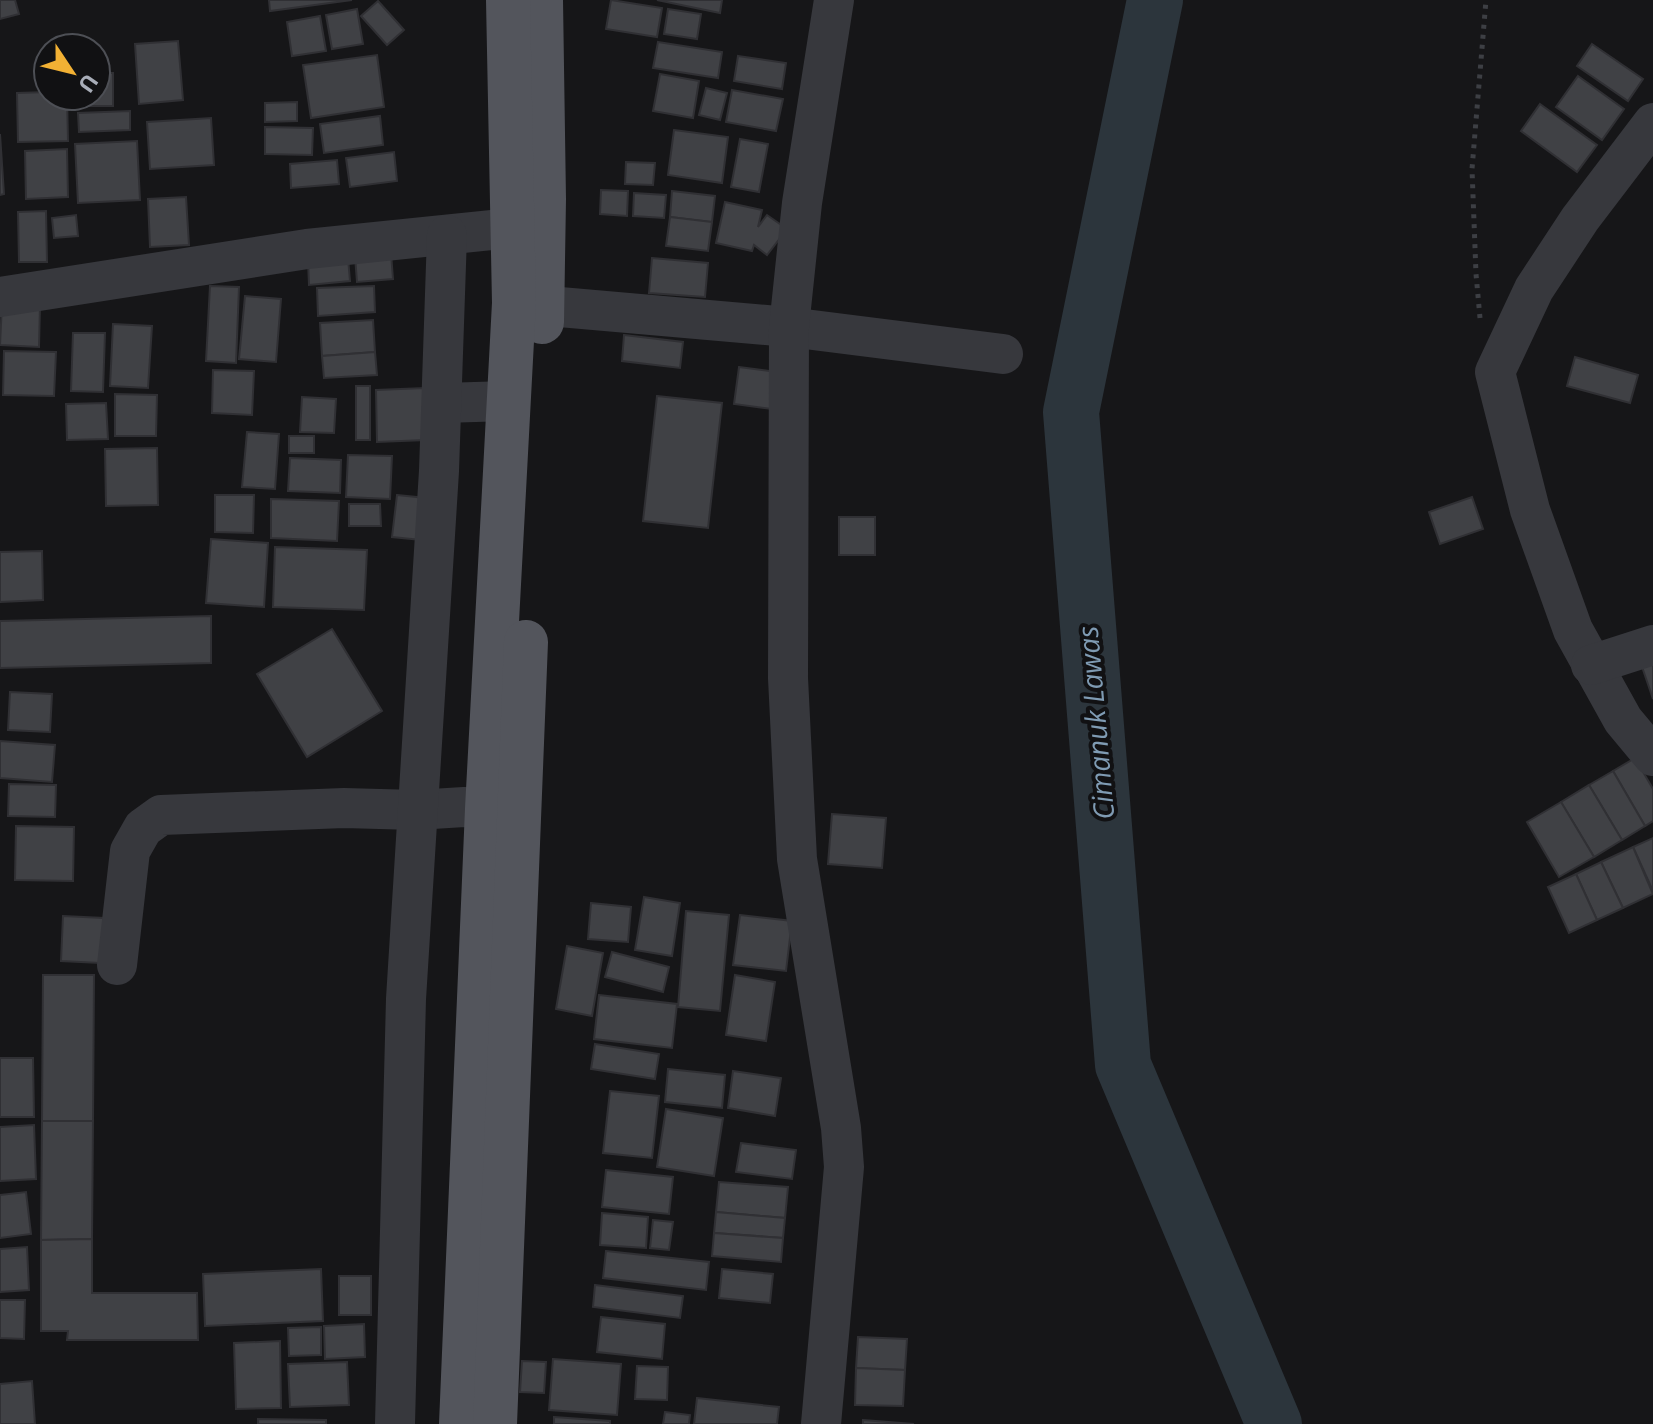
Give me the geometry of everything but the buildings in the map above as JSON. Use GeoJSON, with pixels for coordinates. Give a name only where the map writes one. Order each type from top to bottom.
{"type":"FeatureCollection","features":[{"type":"Feature","properties":{"kind":"main road"},"geometry":{"type":"LineString","coordinates":[[508,0],[512,95],[480,232],[528,304]]}},
{"type":"Feature","properties":{"kind":"main road"},"geometry":{"type":"LineString","coordinates":[[465,809],[528,304],[541,0]]}},
{"type":"Feature","properties":{"kind":"main road"},"geometry":{"type":"LineString","coordinates":[[479,1411],[495,1019],[465,809],[474,402],[528,304]]}},
{"type":"Feature","properties":{"kind":"street"},"geometry":{"type":"LineString","coordinates":[[821,1424],[844,1167],[841,1128],[797,859],[788,678],[789,327],[802,203],[834,0]]}},
{"type":"Feature","properties":{"kind":"street"},"geometry":{"type":"LineString","coordinates":[[1653,123],[1580,219],[1534,289],[1495,372],[1530,510],[1573,630],[1623,720],[1653,756]]}},
{"type":"Feature","properties":{"kind":"street"},"geometry":{"type":"LineString","coordinates":[[0,297],[307,249],[480,232],[474,402],[431,617],[465,809],[406,999],[395,1424]]}},
{"type":"Feature","properties":{"kind":"street"},"geometry":{"type":"LineString","coordinates":[[528,304],[789,327],[1003,354]]}},
{"type":"Feature","properties":{"kind":"street"},"geometry":{"type":"LineString","coordinates":[[1591,665],[1653,645]]}},
{"type":"Feature","properties":{"kind":"street"},"geometry":{"type":"LineString","coordinates":[[117,965],[130,851],[143,828],[161,815],[344,808],[465,809]]}},
{"type":"Feature","properties":{"kind":"path"},"geometry":{"type":"LineString","coordinates":[[1481,320],[1472,169],[1486,0]]}},
{"type":"Feature","properties":{"kind":"waterway","name":"Cimanuk Lawas"},"geometry":{"type":"LineString","coordinates":[[1155,0],[1071,412],[1123,1065],[1274,1424]]}}]}
